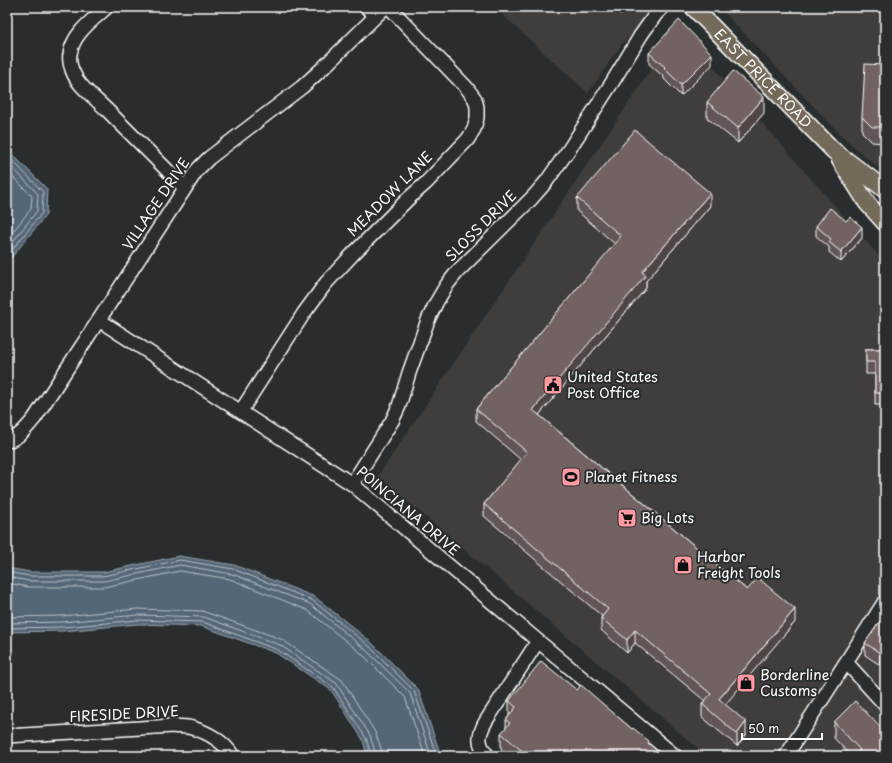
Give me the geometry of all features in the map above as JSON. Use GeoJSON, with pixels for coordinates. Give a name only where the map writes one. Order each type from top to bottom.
{"type":"FeatureCollection","features":[{"type":"Feature","properties":{"kind":"main road","name":"EAST PRICE ROAD"},"geometry":{"type":"LineString","coordinates":[[693,7],[834,151],[885,190]]}},
{"type":"Feature","properties":{"kind":"main road","name":"EAST PRICE ROAD"},"geometry":{"type":"LineString","coordinates":[[834,151],[867,203],[885,223]]}},
{"type":"Feature","properties":{"kind":"street"},"geometry":{"type":"LineString","coordinates":[[107,7],[77,36],[72,45],[70,56],[71,66],[75,76],[80,84],[185,188]]}},
{"type":"Feature","properties":{"kind":"street","name":"VILLAGE DRIVE"},"geometry":{"type":"LineString","coordinates":[[10,440],[23,432],[34,419],[197,170],[209,158],[302,87],[324,67],[371,12],[385,7]]}},
{"type":"Feature","properties":{"kind":"street","name":"MEADOW LANE"},"geometry":{"type":"LineString","coordinates":[[241,411],[304,313],[326,283],[409,198],[426,183],[468,139],[474,129],[477,118],[475,99],[466,87],[389,7]]}},
{"type":"Feature","properties":{"kind":"street","name":"SLOSS DRIVE"},"geometry":{"type":"LineString","coordinates":[[352,484],[392,421],[399,406],[428,320],[446,286],[458,271],[532,198],[546,182],[613,81],[641,35],[663,7]]}},
{"type":"Feature","properties":{"kind":"street","name":"POINCIANA DRIVE"},"geometry":{"type":"LineString","coordinates":[[99,320],[352,484],[675,756]]}},
{"type":"Feature","properties":{"kind":"street"},"geometry":{"type":"LineString","coordinates":[[786,756],[885,601]]}},
{"type":"Feature","properties":{"kind":"street"},"geometry":{"type":"LineString","coordinates":[[488,756],[481,746],[479,738],[481,730],[538,642]]}},
{"type":"Feature","properties":{"kind":"street"},"geometry":{"type":"LineString","coordinates":[[846,662],[885,705]]}},
{"type":"Feature","properties":{"kind":"street","name":"FIRESIDE DRIVE"},"geometry":{"type":"LineString","coordinates":[[7,736],[173,726],[191,727],[220,741],[233,756]]}},
{"type":"Feature","properties":{"kind":"shaded area"},"geometry":{"type":"Polygon","coordinates":[[[494,7],[660,7],[621,45],[588,93],[494,7]]]}},
{"type":"Feature","properties":{"kind":"shaded area"},"geometry":{"type":"Polygon","coordinates":[[[719,7],[885,7],[885,174],[840,134],[719,7]]]}},
{"type":"Feature","properties":{"kind":"shaded area"},"geometry":{"type":"Polygon","coordinates":[[[679,28],[885,263],[885,756],[707,756],[378,476],[679,28]]]}},
{"type":"Feature","properties":{"kind":"water"},"geometry":{"type":"Polygon","coordinates":[[[7,149],[47,189],[46,215],[7,262],[7,149]]]}},
{"type":"Feature","properties":{"kind":"water"},"geometry":{"type":"Polygon","coordinates":[[[179,556],[234,565],[315,597],[371,642],[418,689],[441,756],[367,756],[363,740],[331,690],[276,653],[201,626],[138,624],[63,631],[7,632],[7,568],[30,572],[103,572],[179,556]]]}},
{"type":"Feature","properties":{"kind":"building"},"geometry":{"type":"Polygon","coordinates":[[[679,20],[712,54],[681,85],[664,68],[665,67],[649,53],[679,20]]]}},
{"type":"Feature","properties":{"kind":"building"},"geometry":{"type":"Polygon","coordinates":[[[865,64],[885,65],[885,127],[872,127],[862,117],[865,64]]]}},
{"type":"Feature","properties":{"kind":"building"},"geometry":{"type":"Polygon","coordinates":[[[733,71],[764,97],[738,128],[707,102],[733,71]]]}},
{"type":"Feature","properties":{"kind":"building"},"geometry":{"type":"Polygon","coordinates":[[[635,130],[710,193],[642,272],[646,275],[533,410],[747,590],[758,578],[795,609],[719,699],[746,722],[737,734],[702,704],[711,694],[635,630],[627,640],[601,618],[608,609],[484,504],[527,452],[476,409],[621,236],[577,198],[635,130]]]}},
{"type":"Feature","properties":{"kind":"building"},"geometry":{"type":"Polygon","coordinates":[[[830,208],[846,221],[850,217],[862,227],[841,252],[829,242],[831,239],[816,226],[830,208]]]}},
{"type":"Feature","properties":{"kind":"building"},"geometry":{"type":"Polygon","coordinates":[[[866,349],[885,349],[885,393],[875,393],[875,362],[866,362],[866,349]]]}},
{"type":"Feature","properties":{"kind":"building"},"geometry":{"type":"Polygon","coordinates":[[[885,614],[885,645],[880,653],[865,643],[885,614]]]}},
{"type":"Feature","properties":{"kind":"building"},"geometry":{"type":"Polygon","coordinates":[[[541,661],[577,690],[581,685],[632,729],[633,728],[649,741],[648,743],[663,756],[528,756],[501,733],[510,723],[506,720],[516,707],[509,701],[541,661]]]}},
{"type":"Feature","properties":{"kind":"building"},"geometry":{"type":"Polygon","coordinates":[[[855,701],[885,732],[885,756],[854,756],[860,750],[834,722],[855,701]]]}},
{"type":"Feature","properties":{"kind":"place","name":"United States Post Office"},"geometry":{"type":"Point","coordinates":[553,385]}},
{"type":"Feature","properties":{"kind":"place","name":"Planet Fitness"},"geometry":{"type":"Point","coordinates":[571,477]}},
{"type":"Feature","properties":{"kind":"place","name":"Big Lots"},"geometry":{"type":"Point","coordinates":[627,518]}},
{"type":"Feature","properties":{"kind":"place","name":"Harbor Freight Tools"},"geometry":{"type":"Point","coordinates":[683,565]}},
{"type":"Feature","properties":{"kind":"place","name":"Borderline Customs"},"geometry":{"type":"Point","coordinates":[746,683]}}]}
